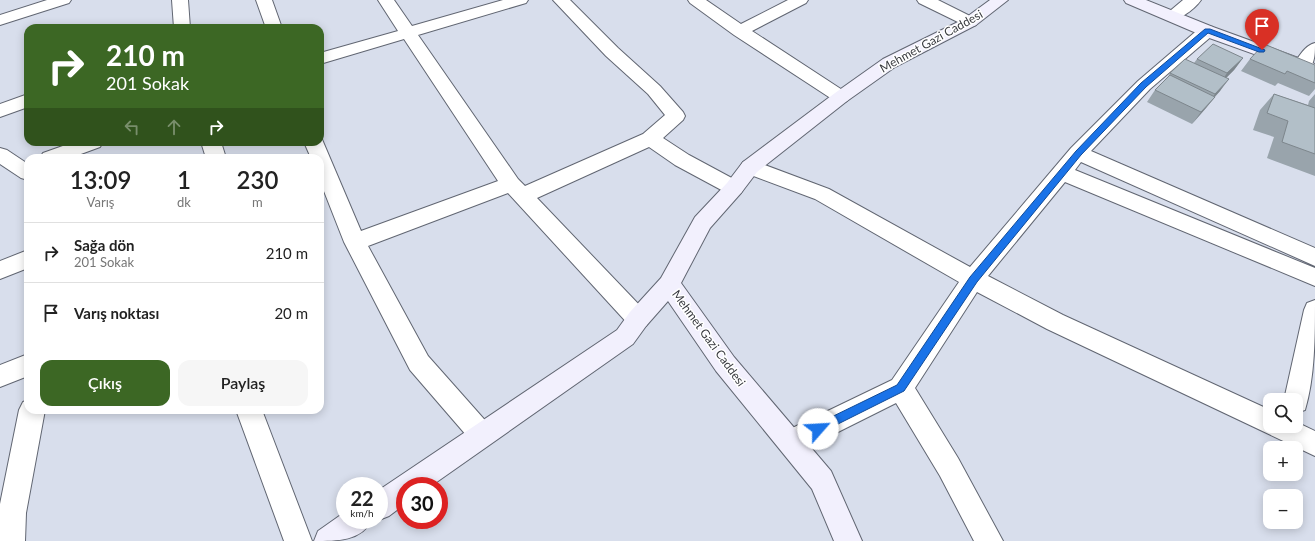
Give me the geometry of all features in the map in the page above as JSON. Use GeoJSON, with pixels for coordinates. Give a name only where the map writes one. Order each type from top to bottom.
{"type":"FeatureCollection","features":[{"type":"Feature","properties":{"kind":"street"},"geometry":{"type":"LineString","coordinates":[[0,20],[63,0]]}},
{"type":"Feature","properties":{"kind":"street"},"geometry":{"type":"LineString","coordinates":[[180,0],[182,24]]}},
{"type":"Feature","properties":{"kind":"street"},"geometry":{"type":"LineString","coordinates":[[264,0],[273,24]]}},
{"type":"Feature","properties":{"kind":"street"},"geometry":{"type":"LineString","coordinates":[[386,0],[517,190],[638,319]]}},
{"type":"Feature","properties":{"kind":"street"},"geometry":{"type":"LineString","coordinates":[[324,58],[409,33],[466,10],[520,0]]}},
{"type":"Feature","properties":{"kind":"street"},"geometry":{"type":"LineString","coordinates":[[355,242],[517,190],[650,139],[676,116],[654,90],[612,52],[561,0]]}},
{"type":"Feature","properties":{"kind":"street"},"geometry":{"type":"LineString","coordinates":[[696,0],[740,31],[841,97]]}},
{"type":"Feature","properties":{"kind":"street"},"geometry":{"type":"LineString","coordinates":[[740,31],[800,0]]}},
{"type":"Feature","properties":{"kind":"street"},"geometry":{"type":"LineString","coordinates":[[925,0],[970,22]]}},
{"type":"Feature","properties":{"kind":"street","name":"Mehmet Gazi Caddesi"},"geometry":{"type":"LineString","coordinates":[[848,541],[822,480],[725,364],[669,284],[702,223],[734,188],[750,167],[841,97],[889,63],[970,22],[1000,0]]}},
{"type":"Feature","properties":{"kind":"street"},"geometry":{"type":"LineString","coordinates":[[1132,0],[1207,31],[1308,68],[1315,48]]}},
{"type":"Feature","properties":{"kind":"street"},"geometry":{"type":"LineString","coordinates":[[1172,16],[1193,0]]}},
{"type":"Feature","properties":{"kind":"street"},"geometry":{"type":"LineString","coordinates":[[791,442],[901,388],[973,279],[1078,153],[1144,85],[1207,31]]}},
{"type":"Feature","properties":{"kind":"street"},"geometry":{"type":"LineString","coordinates":[[0,112],[24,102]]}},
{"type":"Feature","properties":{"kind":"street"},"geometry":{"type":"LineString","coordinates":[[650,139],[682,160],[734,188]]}},
{"type":"Feature","properties":{"kind":"street"},"geometry":{"type":"LineString","coordinates":[[61,154],[82,146]]}},
{"type":"Feature","properties":{"kind":"street"},"geometry":{"type":"LineString","coordinates":[[1078,153],[1315,257]]}},
{"type":"Feature","properties":{"kind":"street"},"geometry":{"type":"LineString","coordinates":[[0,155],[24,168]]}},
{"type":"Feature","properties":{"kind":"street"},"geometry":{"type":"LineString","coordinates":[[324,166],[355,242],[419,363],[482,435]]}},
{"type":"Feature","properties":{"kind":"street"},"geometry":{"type":"LineString","coordinates":[[750,167],[822,194],[973,279],[1055,322],[1263,417]]}},
{"type":"Feature","properties":{"kind":"street"},"geometry":{"type":"LineString","coordinates":[[1062,173],[1315,277]]}},
{"type":"Feature","properties":{"kind":"street"},"geometry":{"type":"LineString","coordinates":[[0,270],[24,261]]}},
{"type":"Feature","properties":{"kind":"street"},"geometry":{"type":"LineString","coordinates":[[421,477],[624,337],[669,284]]}},
{"type":"Feature","properties":{"kind":"street"},"geometry":{"type":"LineString","coordinates":[[1298,393],[1315,310]]}},
{"type":"Feature","properties":{"kind":"street"},"geometry":{"type":"LineString","coordinates":[[0,376],[24,366]]}},
{"type":"Feature","properties":{"kind":"street"},"geometry":{"type":"LineString","coordinates":[[901,388],[949,467],[989,541]]}},
{"type":"Feature","properties":{"kind":"street"},"geometry":{"type":"LineString","coordinates":[[11,541],[6,517],[31,414]]}},
{"type":"Feature","properties":{"kind":"street"},"geometry":{"type":"LineString","coordinates":[[250,414],[298,541]]}},
{"type":"Feature","properties":{"kind":"street"},"geometry":{"type":"LineString","coordinates":[[1295,433],[1315,444]]}},
{"type":"Feature","properties":{"kind":"street"},"geometry":{"type":"LineString","coordinates":[[328,541],[345,529]]}},
{"type":"Feature","properties":{"kind":"building"},"geometry":{"type":"Polygon","coordinates":[[[1213,44],[1243,58],[1227,73],[1197,59],[1213,44]]]}},
{"type":"Feature","properties":{"kind":"building"},"geometry":{"type":"Polygon","coordinates":[[[1264,44],[1315,65],[1315,83],[1287,71],[1285,74],[1250,59],[1264,44]]]}},
{"type":"Feature","properties":{"kind":"building"},"geometry":{"type":"Polygon","coordinates":[[[1185,59],[1229,79],[1215,94],[1170,73],[1185,59]]]}},
{"type":"Feature","properties":{"kind":"building"},"geometry":{"type":"Polygon","coordinates":[[[1170,75],[1215,97],[1201,112],[1155,90],[1170,75]]]}},
{"type":"Feature","properties":{"kind":"building"},"geometry":{"type":"Polygon","coordinates":[[[1274,94],[1315,108],[1315,154],[1282,142],[1288,121],[1267,113],[1274,94]]]}},
{"type":"Feature","properties":{"kind":"route"},"geometry":{"type":"LineString","coordinates":[[818,429],[901,388],[973,279],[1078,153],[1144,85],[1207,31],[1262,50]]}}]}
